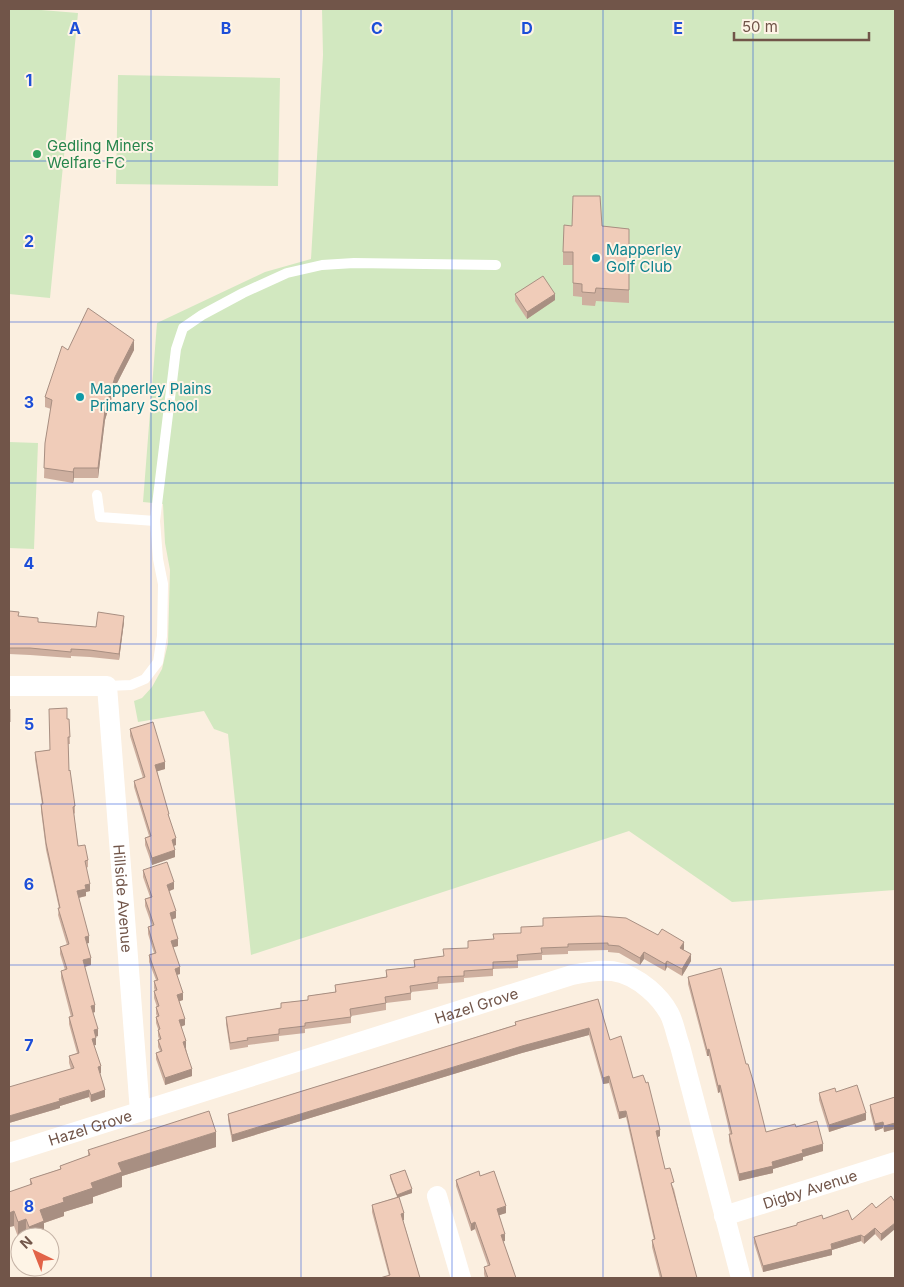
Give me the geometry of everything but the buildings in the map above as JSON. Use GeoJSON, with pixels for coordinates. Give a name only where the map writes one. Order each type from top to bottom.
{"type":"FeatureCollection","features":[{"type":"Feature","properties":{"kind":"street"},"geometry":{"type":"LineString","coordinates":[[9,686],[107,686]]}},
{"type":"Feature","properties":{"kind":"street","name":"Hillside Avenue"},"geometry":{"type":"LineString","coordinates":[[107,686],[140,1112]]}},
{"type":"Feature","properties":{"kind":"street","name":"Hazel Grove"},"geometry":{"type":"LineString","coordinates":[[9,1153],[572,975],[593,970],[617,971],[636,978],[654,993],[669,1013],[680,1046],[741,1278]]}},
{"type":"Feature","properties":{"kind":"street","name":"Digby Avenue"},"geometry":{"type":"LineString","coordinates":[[724,1216],[895,1162]]}},
{"type":"Feature","properties":{"kind":"street"},"geometry":{"type":"LineString","coordinates":[[437,1196],[462,1278]]}},
{"type":"Feature","properties":{"kind":"lane"},"geometry":{"type":"LineString","coordinates":[[107,686],[131,684],[145,679],[158,662],[162,636],[163,584],[158,559],[155,521],[176,349],[183,328],[202,315],[243,293],[287,274],[322,265],[354,263],[496,265]]}},
{"type":"Feature","properties":{"kind":"lane"},"geometry":{"type":"LineString","coordinates":[[96,496],[100,517],[155,521]]}},
{"type":"Feature","properties":{"kind":"green space","name":"Gedling Miners Welfare FC"},"geometry":{"type":"Polygon","coordinates":[[[9,9],[78,13],[50,298],[9,294],[9,9]]]}},
{"type":"Feature","properties":{"kind":"green space"},"geometry":{"type":"Polygon","coordinates":[[[322,9],[895,9],[895,890],[732,902],[629,831],[251,955],[228,734],[214,729],[204,711],[138,722],[134,701],[142,698],[152,687],[162,669],[168,643],[170,570],[165,543],[163,504],[143,502],[157,323],[265,272],[311,259],[323,55],[322,9]]]}},
{"type":"Feature","properties":{"kind":"green space"},"geometry":{"type":"Polygon","coordinates":[[[118,75],[280,78],[278,186],[116,184],[118,75]]]}},
{"type":"Feature","properties":{"kind":"green space"},"geometry":{"type":"Polygon","coordinates":[[[9,442],[38,443],[34,549],[9,548],[9,442]]]}},
{"type":"Feature","properties":{"kind":"place","name":"Gedling Miners Welfare FC"},"geometry":{"type":"Point","coordinates":[37,154]}},
{"type":"Feature","properties":{"kind":"place","name":"Mapperley Golf Club"},"geometry":{"type":"Point","coordinates":[596,258]}},
{"type":"Feature","properties":{"kind":"place","name":"Mapperley Plains Primary School"},"geometry":{"type":"Point","coordinates":[80,397]}}]}
